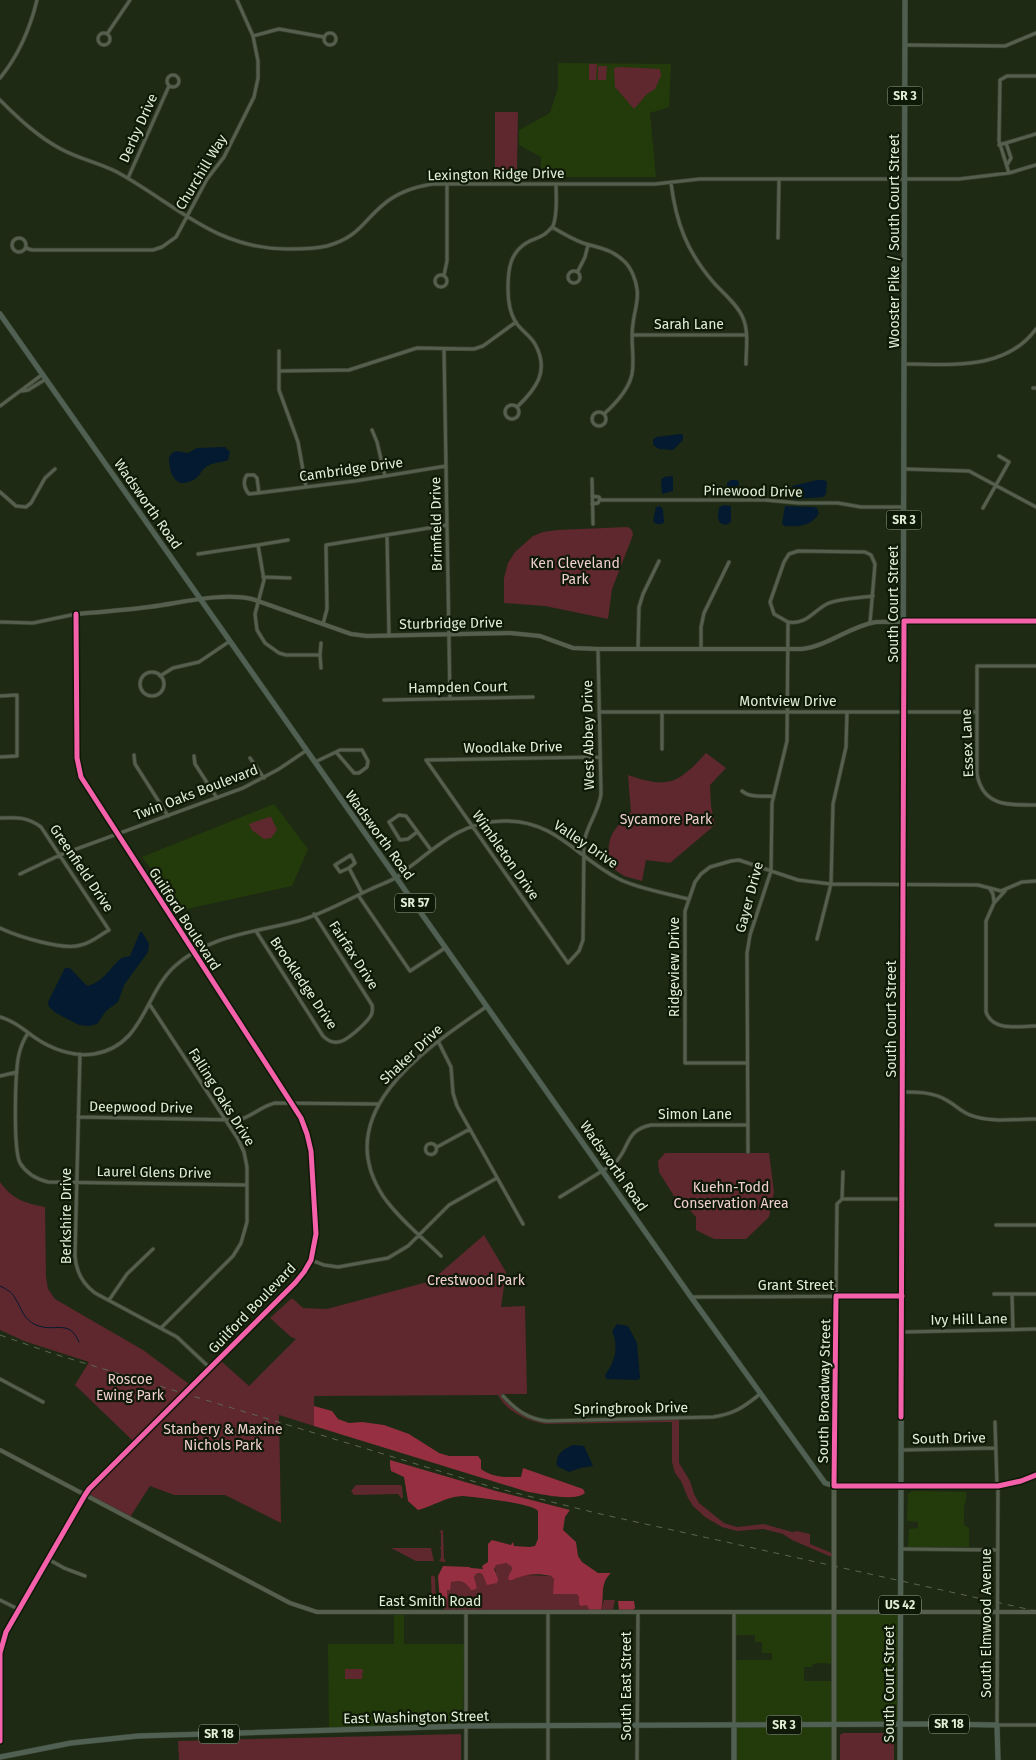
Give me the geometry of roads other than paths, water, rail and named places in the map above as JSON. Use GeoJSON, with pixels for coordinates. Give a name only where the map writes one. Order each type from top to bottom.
{"type":"FeatureCollection","features":[{"type":"Feature","properties":{"kind":"highway","name":"Wadsworth Road"},"geometry":{"type":"LineString","coordinates":[[0,314],[231,640],[314,762],[397,877],[691,1297],[825,1483],[834,1486]]}},
{"type":"Feature","properties":{"kind":"highway"},"geometry":{"type":"LineString","coordinates":[[834,1486],[901,1486]]}},
{"type":"Feature","properties":{"kind":"highway","name":"South Court Street"},"geometry":{"type":"LineString","coordinates":[[900,1760],[901,1486]]}},
{"type":"Feature","properties":{"kind":"highway","name":"SR 3"},"geometry":{"type":"LineString","coordinates":[[834,1724],[900,1725]]}},
{"type":"Feature","properties":{"kind":"highway","name":"East Washington Street"},"geometry":{"type":"LineString","coordinates":[[0,1757],[71,1743],[128,1737],[466,1726],[834,1724]]}},
{"type":"Feature","properties":{"kind":"highway"},"geometry":{"type":"LineString","coordinates":[[734,1725],[734,1760]]}},
{"type":"Feature","properties":{"kind":"highway","name":"SR 18"},"geometry":{"type":"LineString","coordinates":[[900,1725],[998,1725]]}},
{"type":"Feature","properties":{"kind":"highway","name":"South Elmwood Avenue"},"geometry":{"type":"LineString","coordinates":[[998,1725],[998,1760]]}},
{"type":"Feature","properties":{"kind":"main road","name":"Wooster Pike / South Court Street"},"geometry":{"type":"LineString","coordinates":[[904,469],[905,0]]}},
{"type":"Feature","properties":{"kind":"main road","name":"South Court Street"},"geometry":{"type":"LineString","coordinates":[[901,1486],[904,469]]}},
{"type":"Feature","properties":{"kind":"main road"},"geometry":{"type":"LineString","coordinates":[[901,1486],[997,1486],[1021,1481],[1036,1475]]}},
{"type":"Feature","properties":{"kind":"main road","name":"South Broadway Street"},"geometry":{"type":"LineString","coordinates":[[834,1486],[834,1760]]}},
{"type":"Feature","properties":{"kind":"street"},"geometry":{"type":"LineString","coordinates":[[0,78],[22,45],[37,0]]}},
{"type":"Feature","properties":{"kind":"street"},"geometry":{"type":"LineString","coordinates":[[107,34],[130,0]]}},
{"type":"Feature","properties":{"kind":"street","name":"Churchill Way"},"geometry":{"type":"LineString","coordinates":[[26,248],[32,250],[153,250],[162,248],[173,241],[207,180],[224,157],[257,88],[258,69],[253,36],[237,0]]}},
{"type":"Feature","properties":{"kind":"street"},"geometry":{"type":"LineString","coordinates":[[253,36],[279,29],[324,37],[326,34],[332,33],[336,41],[332,45],[328,45],[324,42],[324,37]]}},
{"type":"Feature","properties":{"kind":"street"},"geometry":{"type":"LineString","coordinates":[[102,33],[107,34],[110,37],[109,43],[101,45],[98,41],[98,36],[102,33]]}},
{"type":"Feature","properties":{"kind":"street"},"geometry":{"type":"LineString","coordinates":[[905,45],[1005,46],[1036,33]]}},
{"type":"Feature","properties":{"kind":"street","name":"Derby Drive"},"geometry":{"type":"LineString","coordinates":[[171,75],[177,76],[178,85],[175,87],[170,86],[166,82],[167,78],[171,75]]}},
{"type":"Feature","properties":{"kind":"street"},"geometry":{"type":"LineString","coordinates":[[1009,173],[999,145],[1000,80],[1007,76],[1036,76]]}},
{"type":"Feature","properties":{"kind":"street","name":"Derby Drive"},"geometry":{"type":"LineString","coordinates":[[128,178],[170,86]]}},
{"type":"Feature","properties":{"kind":"street","name":"Lexington Ridge Drive"},"geometry":{"type":"LineString","coordinates":[[0,100],[33,130],[51,143],[73,155],[108,168],[128,178],[187,217],[221,236],[247,245],[273,249],[311,249],[347,238],[361,228],[383,205],[403,192],[420,186],[447,184],[671,183],[700,179],[959,179],[1009,173],[1036,165]]}},
{"type":"Feature","properties":{"kind":"street"},"geometry":{"type":"LineString","coordinates":[[999,145],[1036,134]]}},
{"type":"Feature","properties":{"kind":"street"},"geometry":{"type":"LineString","coordinates":[[1006,143],[1011,158],[1006,166]]}},
{"type":"Feature","properties":{"kind":"street"},"geometry":{"type":"LineString","coordinates":[[778,238],[779,179]]}},
{"type":"Feature","properties":{"kind":"street"},"geometry":{"type":"LineString","coordinates":[[671,183],[674,206],[686,243],[700,266],[740,312],[746,335],[746,364]]}},
{"type":"Feature","properties":{"kind":"street"},"geometry":{"type":"LineString","coordinates":[[444,275],[447,262],[447,184]]}},
{"type":"Feature","properties":{"kind":"street"},"geometry":{"type":"LineString","coordinates":[[517,407],[536,386],[540,360],[534,343],[516,322],[511,312],[508,298],[510,263],[515,252],[522,246],[540,238],[552,227],[556,212],[556,184]]}},
{"type":"Feature","properties":{"kind":"street"},"geometry":{"type":"LineString","coordinates":[[552,227],[570,238],[616,254],[626,263],[633,274],[638,290],[632,335],[632,373],[630,381],[604,414]]}},
{"type":"Feature","properties":{"kind":"street","name":"Churchill Way"},"geometry":{"type":"LineString","coordinates":[[16,239],[23,240],[26,242],[26,248],[22,252],[18,252],[14,249],[13,243],[16,239]]}},
{"type":"Feature","properties":{"kind":"street"},"geometry":{"type":"LineString","coordinates":[[578,271],[574,270],[568,273],[571,282],[579,281],[580,274],[578,271],[585,257],[588,245]]}},
{"type":"Feature","properties":{"kind":"street"},"geometry":{"type":"LineString","coordinates":[[439,274],[444,275],[448,279],[447,283],[444,287],[437,286],[435,282],[436,277],[439,274]]}},
{"type":"Feature","properties":{"kind":"street"},"geometry":{"type":"LineString","coordinates":[[279,371],[350,370],[412,349],[444,348],[468,350],[478,348],[516,322]]}},
{"type":"Feature","properties":{"kind":"street"},"geometry":{"type":"LineString","coordinates":[[905,364],[968,364],[988,361],[1014,350],[1035,332]]}},
{"type":"Feature","properties":{"kind":"street","name":"Sarah Lane"},"geometry":{"type":"LineString","coordinates":[[632,335],[746,335]]}},
{"type":"Feature","properties":{"kind":"street","name":"Brimfield Drive"},"geometry":{"type":"LineString","coordinates":[[444,348],[450,699]]}},
{"type":"Feature","properties":{"kind":"street"},"geometry":{"type":"LineString","coordinates":[[279,350],[280,390],[298,442],[306,487]]}},
{"type":"Feature","properties":{"kind":"street"},"geometry":{"type":"LineString","coordinates":[[0,406],[21,392],[28,390],[44,376]]}},
{"type":"Feature","properties":{"kind":"street"},"geometry":{"type":"LineString","coordinates":[[509,406],[517,407],[519,412],[516,418],[512,419],[506,416],[506,409],[509,406]]}},
{"type":"Feature","properties":{"kind":"street"},"geometry":{"type":"LineString","coordinates":[[598,413],[604,414],[605,423],[598,426],[594,425],[592,421],[594,415],[598,413]]}},
{"type":"Feature","properties":{"kind":"street"},"geometry":{"type":"LineString","coordinates":[[372,430],[377,442],[385,476]]}},
{"type":"Feature","properties":{"kind":"street"},"geometry":{"type":"LineString","coordinates":[[984,508],[1009,462],[998,456]]}},
{"type":"Feature","properties":{"kind":"street","name":"Cambridge Drive"},"geometry":{"type":"LineString","coordinates":[[259,493],[446,466]]}},
{"type":"Feature","properties":{"kind":"street"},"geometry":{"type":"LineString","coordinates":[[0,492],[16,506],[26,507],[31,503],[45,478],[55,469]]}},
{"type":"Feature","properties":{"kind":"street"},"geometry":{"type":"LineString","coordinates":[[904,469],[964,470],[974,473],[1036,507]]}},
{"type":"Feature","properties":{"kind":"street"},"geometry":{"type":"LineString","coordinates":[[247,475],[254,475],[257,478],[259,493],[249,494],[246,491],[244,479],[247,475]]}},
{"type":"Feature","properties":{"kind":"street"},"geometry":{"type":"LineString","coordinates":[[592,479],[593,524]]}},
{"type":"Feature","properties":{"kind":"street","name":"Pinewood Drive"},"geometry":{"type":"LineString","coordinates":[[592,496],[599,497],[600,500]]}},
{"type":"Feature","properties":{"kind":"street","name":"Pinewood Drive"},"geometry":{"type":"LineString","coordinates":[[592,504],[598,503],[600,500],[765,500],[798,503],[838,503],[861,508],[904,506]]}},
{"type":"Feature","properties":{"kind":"street"},"geometry":{"type":"LineString","coordinates":[[323,624],[327,609],[326,545],[447,525]]}},
{"type":"Feature","properties":{"kind":"street"},"geometry":{"type":"LineString","coordinates":[[387,535],[389,636]]}},
{"type":"Feature","properties":{"kind":"street"},"geometry":{"type":"LineString","coordinates":[[198,554],[288,540]]}},
{"type":"Feature","properties":{"kind":"street"},"geometry":{"type":"LineString","coordinates":[[258,545],[263,577],[262,590],[255,614],[256,630],[271,649],[286,655],[320,655]]}},
{"type":"Feature","properties":{"kind":"street"},"geometry":{"type":"LineString","coordinates":[[870,623],[873,596],[875,564],[873,558],[868,553],[798,551],[790,554],[784,562],[770,602],[774,614],[788,622],[796,622],[807,619],[818,609],[832,602],[873,596]]}},
{"type":"Feature","properties":{"kind":"street"},"geometry":{"type":"LineString","coordinates":[[638,649],[639,607],[643,594],[659,561]]}},
{"type":"Feature","properties":{"kind":"street"},"geometry":{"type":"LineString","coordinates":[[700,649],[704,613],[729,562]]}},
{"type":"Feature","properties":{"kind":"street"},"geometry":{"type":"LineString","coordinates":[[263,577],[290,578]]}},
{"type":"Feature","properties":{"kind":"street","name":"Sturbridge Drive"},"geometry":{"type":"LineString","coordinates":[[0,622],[33,623],[76,614],[147,608],[202,599],[238,597],[258,601],[351,634],[389,636],[520,634],[540,636],[573,648],[598,649],[802,649],[816,646],[870,623],[904,621],[1036,621]]}},
{"type":"Feature","properties":{"kind":"street","name":"Guilford Boulevard"},"geometry":{"type":"LineString","coordinates":[[0,1741],[0,1653],[6,1632],[85,1494],[295,1284],[310,1260],[316,1234],[311,1150],[304,1126],[83,783],[78,771],[76,614]]}},
{"type":"Feature","properties":{"kind":"street","name":"Gayer Drive"},"geometry":{"type":"LineString","coordinates":[[748,1152],[748,944],[771,871],[773,796],[786,747],[786,649],[788,622]]}},
{"type":"Feature","properties":{"kind":"street"},"geometry":{"type":"LineString","coordinates":[[160,676],[173,668],[199,662],[231,640]]}},
{"type":"Feature","properties":{"kind":"street"},"geometry":{"type":"LineString","coordinates":[[320,668],[321,643]]}},
{"type":"Feature","properties":{"kind":"street","name":"West Abbey Drive"},"geometry":{"type":"LineString","coordinates":[[568,963],[579,951],[583,940],[585,836],[600,800],[598,649]]}},
{"type":"Feature","properties":{"kind":"street","name":"Essex Lane"},"geometry":{"type":"LineString","coordinates":[[1036,666],[977,666],[977,774],[983,790],[992,799],[1002,804],[1036,805]]}},
{"type":"Feature","properties":{"kind":"street"},"geometry":{"type":"LineString","coordinates":[[153,672],[160,676],[163,679],[164,687],[159,694],[152,696],[144,694],[140,687],[140,680],[143,676],[153,672]]}},
{"type":"Feature","properties":{"kind":"street"},"geometry":{"type":"LineString","coordinates":[[0,696],[17,695],[17,756],[0,757]]}},
{"type":"Feature","properties":{"kind":"street","name":"Hampden Court"},"geometry":{"type":"LineString","coordinates":[[384,700],[533,698]]}},
{"type":"Feature","properties":{"kind":"street","name":"Montview Drive"},"geometry":{"type":"LineString","coordinates":[[599,712],[977,712]]}},
{"type":"Feature","properties":{"kind":"street"},"geometry":{"type":"LineString","coordinates":[[662,712],[662,749]]}},
{"type":"Feature","properties":{"kind":"street"},"geometry":{"type":"LineString","coordinates":[[817,939],[831,884],[833,804],[846,747],[847,712]]}},
{"type":"Feature","properties":{"kind":"street","name":"Twin Oaks Boulevard"},"geometry":{"type":"LineString","coordinates":[[20,874],[60,855],[217,798],[264,778],[306,750]]}},
{"type":"Feature","properties":{"kind":"street"},"geometry":{"type":"LineString","coordinates":[[314,762],[340,750],[362,750],[368,761],[367,767],[359,773],[354,773],[336,752]]}},
{"type":"Feature","properties":{"kind":"street"},"geometry":{"type":"LineString","coordinates":[[134,755],[134,764],[168,816]]}},
{"type":"Feature","properties":{"kind":"street"},"geometry":{"type":"LineString","coordinates":[[194,756],[195,764],[217,798]]}},
{"type":"Feature","properties":{"kind":"street","name":"Woodlake Drive"},"geometry":{"type":"LineString","coordinates":[[426,760],[600,757]]}},
{"type":"Feature","properties":{"kind":"street"},"geometry":{"type":"LineString","coordinates":[[250,758],[264,778]]}},
{"type":"Feature","properties":{"kind":"street","name":"Wimbleton Drive"},"geometry":{"type":"LineString","coordinates":[[426,760],[568,963]]}},
{"type":"Feature","properties":{"kind":"street"},"geometry":{"type":"LineString","coordinates":[[742,791],[746,795],[752,796],[773,796]]}},
{"type":"Feature","properties":{"kind":"street"},"geometry":{"type":"LineString","coordinates":[[417,832],[408,839],[400,840],[389,822],[399,815],[404,815],[431,850]]}},
{"type":"Feature","properties":{"kind":"street","name":"Greenfield Drive"},"geometry":{"type":"LineString","coordinates":[[0,818],[18,817],[34,822],[44,831],[108,930],[87,943],[70,947],[17,935],[0,928]]}},
{"type":"Feature","properties":{"kind":"street","name":"Valley Drive"},"geometry":{"type":"LineString","coordinates":[[80,1054],[103,1052],[123,1041],[134,1030],[170,971],[194,953],[222,939],[299,921],[360,894],[397,877],[446,838],[472,826],[503,821],[532,825],[555,835],[621,880],[688,899]]}},
{"type":"Feature","properties":{"kind":"street"},"geometry":{"type":"LineString","coordinates":[[350,856],[355,863],[349,868],[340,872],[335,865],[350,856]]}},
{"type":"Feature","properties":{"kind":"street","name":"Ridgeview Drive"},"geometry":{"type":"LineString","coordinates":[[747,1063],[685,1063],[685,911],[697,878],[706,870],[715,865],[735,860],[798,880],[831,884],[978,885],[1000,891],[1008,889]]}},
{"type":"Feature","properties":{"kind":"street"},"geometry":{"type":"LineString","coordinates":[[349,868],[360,894],[410,971],[446,947]]}},
{"type":"Feature","properties":{"kind":"street"},"geometry":{"type":"LineString","coordinates":[[1036,881],[1022,882],[1008,889],[994,903],[985,927],[986,1012],[990,1020],[1000,1026],[1036,1026]]}},
{"type":"Feature","properties":{"kind":"street"},"geometry":{"type":"LineString","coordinates":[[990,889],[994,903]]}},
{"type":"Feature","properties":{"kind":"street","name":"Fairfax Drive"},"geometry":{"type":"LineString","coordinates":[[314,914],[371,1002],[373,1009],[369,1018],[347,1039],[336,1042]]}},
{"type":"Feature","properties":{"kind":"street","name":"Brookledge Drive"},"geometry":{"type":"LineString","coordinates":[[256,931],[323,1036],[328,1040],[336,1042]]}},
{"type":"Feature","properties":{"kind":"street","name":"Falling Oaks Drive"},"geometry":{"type":"LineString","coordinates":[[150,1005],[238,1139],[244,1152],[247,1166],[246,1229],[237,1250],[162,1328]]}},
{"type":"Feature","properties":{"kind":"street","name":"Shaker Drive"},"geometry":{"type":"LineString","coordinates":[[441,1256],[388,1202],[374,1177],[369,1159],[368,1142],[371,1124],[378,1104],[394,1081],[438,1041],[487,1006]]}},
{"type":"Feature","properties":{"kind":"street"},"geometry":{"type":"LineString","coordinates":[[0,1017],[15,1023],[44,1042],[61,1050],[80,1054]]}},
{"type":"Feature","properties":{"kind":"street","name":"Laurel Glens Drive"},"geometry":{"type":"LineString","coordinates":[[28,1032],[19,1055],[17,1072],[16,1147],[20,1162],[27,1172],[42,1180],[247,1185]]}},
{"type":"Feature","properties":{"kind":"street"},"geometry":{"type":"LineString","coordinates":[[438,1041],[451,1068],[454,1100],[523,1224]]}},
{"type":"Feature","properties":{"kind":"street","name":"Berkshire Drive"},"geometry":{"type":"LineString","coordinates":[[80,1054],[76,1266],[86,1285],[95,1293],[162,1328],[184,1342],[210,1368]]}},
{"type":"Feature","properties":{"kind":"street"},"geometry":{"type":"LineString","coordinates":[[0,1076],[17,1072]]}},
{"type":"Feature","properties":{"kind":"street"},"geometry":{"type":"LineString","coordinates":[[903,1092],[921,1092],[934,1095],[947,1100],[970,1116],[985,1119],[1036,1119]]}},
{"type":"Feature","properties":{"kind":"street","name":"Deepwood Drive"},"geometry":{"type":"LineString","coordinates":[[78,1117],[226,1120],[244,1119],[271,1104],[378,1104]]}},
{"type":"Feature","properties":{"kind":"street","name":"Simon Lane"},"geometry":{"type":"LineString","coordinates":[[560,1197],[603,1171],[621,1156],[632,1135],[646,1126],[748,1125]]}},
{"type":"Feature","properties":{"kind":"street"},"geometry":{"type":"LineString","coordinates":[[436,1147],[470,1129]]}},
{"type":"Feature","properties":{"kind":"street"},"geometry":{"type":"LineString","coordinates":[[843,1172],[842,1199],[902,1199]]}},
{"type":"Feature","properties":{"kind":"street"},"geometry":{"type":"LineString","coordinates":[[310,1260],[324,1265],[338,1266],[381,1260],[401,1251],[450,1205],[496,1178]]}},
{"type":"Feature","properties":{"kind":"street","name":"South Broadway Street"},"geometry":{"type":"LineString","coordinates":[[834,1486],[837,1204],[842,1199]]}},
{"type":"Feature","properties":{"kind":"street"},"geometry":{"type":"LineString","coordinates":[[996,1225],[1036,1225]]}},
{"type":"Feature","properties":{"kind":"street"},"geometry":{"type":"LineString","coordinates":[[109,1300],[127,1274],[153,1248]]}},
{"type":"Feature","properties":{"kind":"street"},"geometry":{"type":"LineString","coordinates":[[994,1294],[1036,1294]]}},
{"type":"Feature","properties":{"kind":"street"},"geometry":{"type":"LineString","coordinates":[[1012,1294],[1013,1330]]}},
{"type":"Feature","properties":{"kind":"street","name":"Grant Street"},"geometry":{"type":"LineString","coordinates":[[691,1297],[902,1296]]}},
{"type":"Feature","properties":{"kind":"street","name":"Ivy Hill Lane"},"geometry":{"type":"LineString","coordinates":[[902,1332],[1036,1329]]}},
{"type":"Feature","properties":{"kind":"street"},"geometry":{"type":"LineString","coordinates":[[0,1379],[43,1402]]}},
{"type":"Feature","properties":{"kind":"street","name":"Springbrook Drive"},"geometry":{"type":"LineString","coordinates":[[503,1396],[521,1412],[547,1421],[713,1417],[728,1415],[737,1411],[761,1394]]}},
{"type":"Feature","properties":{"kind":"street","name":"South Elmwood Avenue"},"geometry":{"type":"LineString","coordinates":[[995,1422],[998,1725]]}},
{"type":"Feature","properties":{"kind":"street","name":"South Drive"},"geometry":{"type":"LineString","coordinates":[[901,1450],[996,1448]]}},
{"type":"Feature","properties":{"kind":"street","name":"East Smith Road"},"geometry":{"type":"LineString","coordinates":[[0,1450],[300,1607],[326,1613],[1036,1612]]}},
{"type":"Feature","properties":{"kind":"street"},"geometry":{"type":"LineString","coordinates":[[901,1549],[997,1550]]}},
{"type":"Feature","properties":{"kind":"street"},"geometry":{"type":"LineString","coordinates":[[48,1558],[64,1568],[85,1576]]}},
{"type":"Feature","properties":{"kind":"street"},"geometry":{"type":"LineString","coordinates":[[0,1600],[18,1609]]}},
{"type":"Feature","properties":{"kind":"street"},"geometry":{"type":"LineString","coordinates":[[548,1612],[548,1760]]}},
{"type":"Feature","properties":{"kind":"street","name":"South East Street"},"geometry":{"type":"LineString","coordinates":[[637,1760],[638,1612]]}},
{"type":"Feature","properties":{"kind":"street"},"geometry":{"type":"LineString","coordinates":[[734,1612],[734,1725]]}},
{"type":"Feature","properties":{"kind":"street"},"geometry":{"type":"LineString","coordinates":[[466,1613],[466,1760]]}},
{"type":"Feature","properties":{"kind":"street"},"geometry":{"type":"LineString","coordinates":[[998,1725],[1036,1725]]}},
{"type":"Feature","properties":{"kind":"water"},"geometry":{"type":"Polygon","coordinates":[[[683,435],[683,440],[673,450],[659,449],[653,445],[653,440],[656,437],[683,435]]]}},
{"type":"Feature","properties":{"kind":"water"},"geometry":{"type":"Polygon","coordinates":[[[225,447],[230,452],[228,460],[208,465],[195,479],[183,483],[178,482],[172,475],[169,458],[173,453],[188,453],[197,448],[225,447]]]}},
{"type":"Feature","properties":{"kind":"water"},"geometry":{"type":"Polygon","coordinates":[[[672,476],[673,491],[662,494],[661,480],[664,477],[672,476]]]}},
{"type":"Feature","properties":{"kind":"water"},"geometry":{"type":"Polygon","coordinates":[[[731,480],[737,480],[739,483],[737,495],[729,495],[727,493],[727,483],[731,480]]]}},
{"type":"Feature","properties":{"kind":"water"},"geometry":{"type":"Polygon","coordinates":[[[817,480],[827,482],[826,494],[823,497],[796,499],[790,497],[792,486],[817,480]]]}},
{"type":"Feature","properties":{"kind":"water"},"geometry":{"type":"Polygon","coordinates":[[[660,506],[663,509],[664,522],[656,524],[653,521],[656,507],[660,506]]]}},
{"type":"Feature","properties":{"kind":"water"},"geometry":{"type":"Polygon","coordinates":[[[731,506],[731,522],[726,525],[720,523],[718,518],[719,507],[731,506]]]}},
{"type":"Feature","properties":{"kind":"water"},"geometry":{"type":"Polygon","coordinates":[[[785,506],[814,507],[817,508],[819,513],[813,521],[805,525],[785,526],[782,524],[785,506]]]}},
{"type":"Feature","properties":{"kind":"water"},"geometry":{"type":"Polygon","coordinates":[[[140,932],[142,932],[149,944],[148,952],[124,985],[118,1002],[106,1011],[97,1024],[90,1026],[79,1025],[56,1013],[49,1007],[48,1002],[65,968],[70,968],[88,986],[93,984],[102,978],[120,959],[130,956],[140,932]]]}},
{"type":"Feature","properties":{"kind":"water"},"geometry":{"type":"Polygon","coordinates":[[[617,1324],[628,1326],[637,1343],[640,1378],[637,1380],[606,1379],[605,1375],[615,1354],[612,1331],[617,1324]]]}},
{"type":"Feature","properties":{"kind":"water"},"geometry":{"type":"Polygon","coordinates":[[[573,1445],[584,1446],[593,1466],[569,1472],[557,1466],[557,1459],[560,1453],[573,1445]]]}},
{"type":"Feature","properties":{"kind":"waterway"},"geometry":{"type":"LineString","coordinates":[[0,1286],[12,1294],[25,1317],[32,1323],[43,1327],[71,1330],[79,1342]]}},
{"type":"Feature","properties":{"kind":"railway"},"geometry":{"type":"LineString","coordinates":[[0,1335],[51,1353],[492,1487],[596,1513],[1036,1611]]}},
{"type":"Feature","properties":{"kind":"park label","name":"Ken Cleveland Park"},"geometry":{"type":"Point","coordinates":[575,572]}},
{"type":"Feature","properties":{"kind":"park label","name":"Sycamore Park"},"geometry":{"type":"Point","coordinates":[666,819]}},
{"type":"Feature","properties":{"kind":"park label","name":"Kuehn-Todd Conservation Area"},"geometry":{"type":"Point","coordinates":[731,1196]}},
{"type":"Feature","properties":{"kind":"park label","name":"Crestwood Park"},"geometry":{"type":"Point","coordinates":[476,1280]}},
{"type":"Feature","properties":{"kind":"park label","name":"Roscoe Ewing Park"},"geometry":{"type":"Point","coordinates":[130,1388]}},
{"type":"Feature","properties":{"kind":"park label","name":"Stanbery & Maxine Nichols Park"},"geometry":{"type":"Point","coordinates":[223,1438]}}]}
